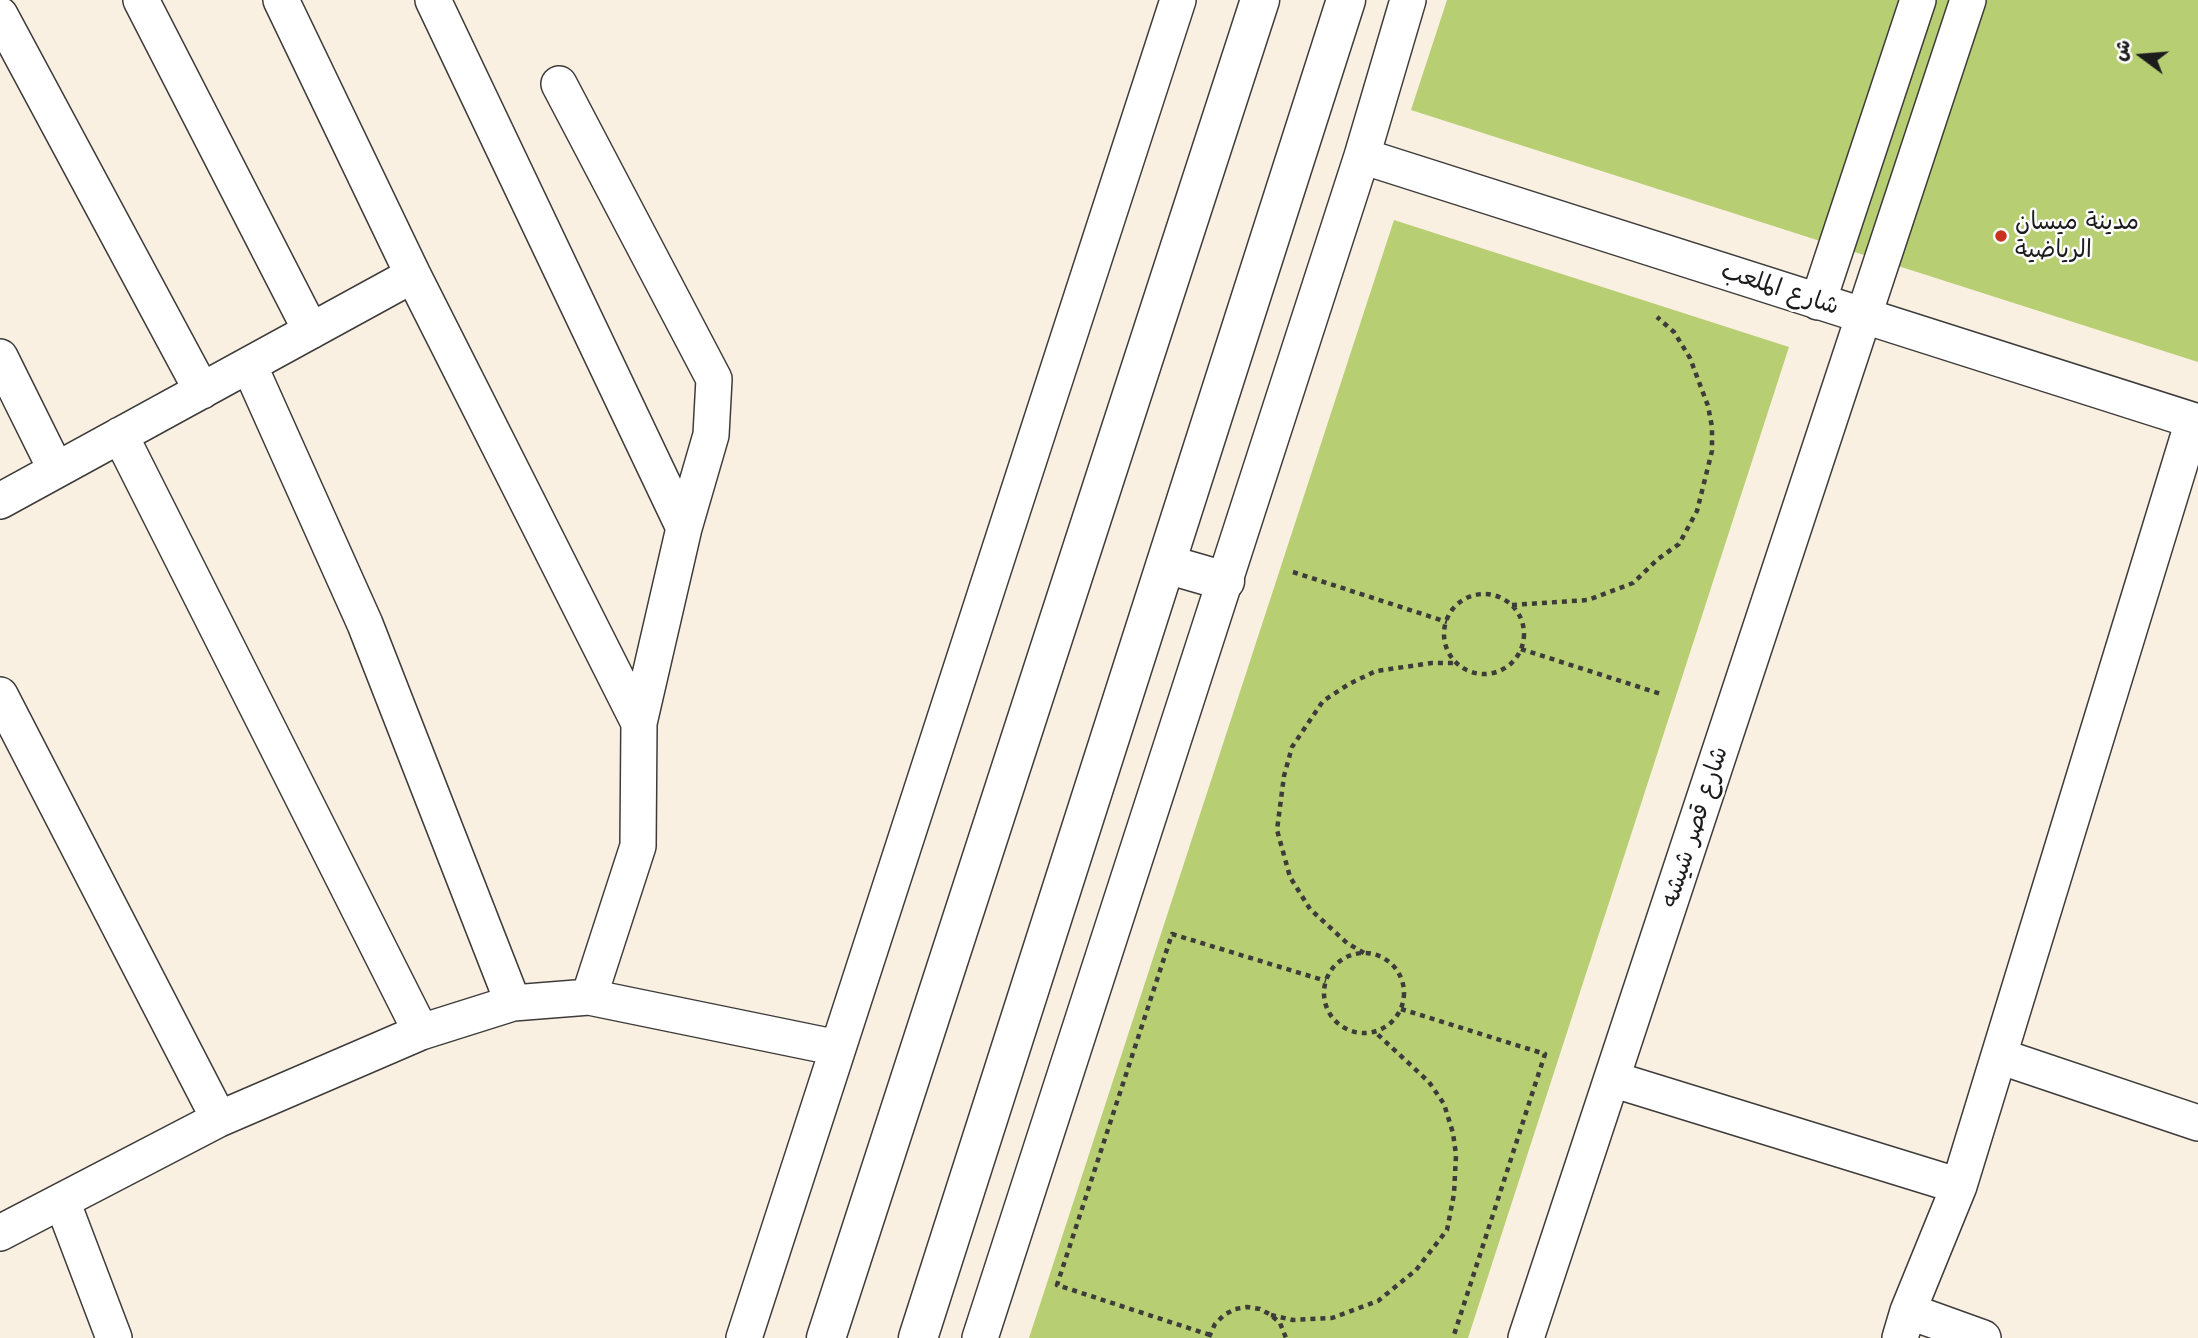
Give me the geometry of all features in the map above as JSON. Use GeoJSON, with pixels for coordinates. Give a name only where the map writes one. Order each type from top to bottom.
{"type":"FeatureCollection","features":[{"type":"Feature","properties":{"kind":"main road"},"geometry":{"type":"LineString","coordinates":[[826,1338],[1260,0]]}},
{"type":"Feature","properties":{"kind":"main road"},"geometry":{"type":"LineString","coordinates":[[918,1338],[1346,0]]}},
{"type":"Feature","properties":{"kind":"main road"},"geometry":{"type":"LineString","coordinates":[[1166,564],[1225,581]]}},
{"type":"Feature","properties":{"kind":"street"},"geometry":{"type":"LineString","coordinates":[[141,0],[312,331]]}},
{"type":"Feature","properties":{"kind":"street"},"geometry":{"type":"LineString","coordinates":[[281,0],[413,275],[639,723]]}},
{"type":"Feature","properties":{"kind":"street"},"geometry":{"type":"LineString","coordinates":[[433,0],[684,528]]}},
{"type":"Feature","properties":{"kind":"street"},"geometry":{"type":"LineString","coordinates":[[744,1338],[1178,0]]}},
{"type":"Feature","properties":{"kind":"street"},"geometry":{"type":"LineString","coordinates":[[979,1338],[1362,156],[1408,0]]}},
{"type":"Feature","properties":{"kind":"street"},"geometry":{"type":"LineString","coordinates":[[1818,302],[1918,0]]}},
{"type":"Feature","properties":{"kind":"street","name":"شارع قصر شيشه"},"geometry":{"type":"LineString","coordinates":[[1526,1338],[1968,0]]}},
{"type":"Feature","properties":{"kind":"street"},"geometry":{"type":"LineString","coordinates":[[0,15],[202,391]]}},
{"type":"Feature","properties":{"kind":"street"},"geometry":{"type":"LineString","coordinates":[[559,84],[714,379],[710,435],[684,528],[639,723],[638,846],[589,998]]}},
{"type":"Feature","properties":{"kind":"street","name":"شارع الملعب"},"geometry":{"type":"LineString","coordinates":[[1362,156],[2196,422]]}},
{"type":"Feature","properties":{"kind":"street"},"geometry":{"type":"LineString","coordinates":[[0,501],[413,275]]}},
{"type":"Feature","properties":{"kind":"street"},"geometry":{"type":"LineString","coordinates":[[0,356],[56,470]]}},
{"type":"Feature","properties":{"kind":"street"},"geometry":{"type":"LineString","coordinates":[[249,365],[365,624],[513,1003]]}},
{"type":"Feature","properties":{"kind":"street"},"geometry":{"type":"LineString","coordinates":[[1983,1338],[1904,1324],[1959,1186],[2196,422]]}},
{"type":"Feature","properties":{"kind":"street"},"geometry":{"type":"LineString","coordinates":[[120,435],[421,1032]]}},
{"type":"Feature","properties":{"kind":"street"},"geometry":{"type":"LineString","coordinates":[[0,695],[219,1119]]}},
{"type":"Feature","properties":{"kind":"street"},"geometry":{"type":"LineString","coordinates":[[0,1233],[219,1119],[421,1032],[513,1003],[589,998],[838,1048]]}},
{"type":"Feature","properties":{"kind":"street"},"geometry":{"type":"LineString","coordinates":[[1999,1056],[2198,1123]]}},
{"type":"Feature","properties":{"kind":"street"},"geometry":{"type":"LineString","coordinates":[[1612,1079],[1959,1186]]}},
{"type":"Feature","properties":{"kind":"street"},"geometry":{"type":"LineString","coordinates":[[62,1201],[114,1338]]}},
{"type":"Feature","properties":{"kind":"path"},"geometry":{"type":"LineString","coordinates":[[1512,605],[1588,600],[1633,583],[1658,559],[1679,544],[1697,512],[1712,451],[1708,405],[1690,358],[1674,332],[1657,317]]}},
{"type":"Feature","properties":{"kind":"path"},"geometry":{"type":"LineString","coordinates":[[1293,572],[1447,622]]}},
{"type":"Feature","properties":{"kind":"path"},"geometry":{"type":"LineString","coordinates":[[1364,953],[1341,961],[1332,970],[1326,981],[1324,994],[1333,1017],[1343,1027],[1356,1032],[1374,1031],[1393,1020],[1401,1009],[1403,982],[1388,960],[1364,953],[1347,943],[1310,909],[1290,877],[1277,830],[1284,776],[1293,747],[1323,701],[1376,671],[1432,663],[1457,663],[1476,673],[1503,669],[1514,661],[1524,636],[1522,622],[1512,605],[1496,596],[1484,594],[1471,596],[1460,602],[1447,622],[1445,635],[1447,647],[1457,663]]}},
{"type":"Feature","properties":{"kind":"path"},"geometry":{"type":"LineString","coordinates":[[1521,649],[1661,694]]}},
{"type":"Feature","properties":{"kind":"path"},"geometry":{"type":"LineString","coordinates":[[1286,1338],[1280,1323],[1260,1309],[1235,1309],[1224,1315],[1215,1324],[1209,1337],[1057,1285],[1172,933],[1326,981]]}},
{"type":"Feature","properties":{"kind":"path"},"geometry":{"type":"LineString","coordinates":[[1401,1009],[1545,1054],[1453,1338]]}},
{"type":"Feature","properties":{"kind":"path"},"geometry":{"type":"LineString","coordinates":[[1271,1315],[1293,1320],[1332,1318],[1378,1301],[1416,1270],[1447,1230],[1454,1194],[1455,1155],[1453,1133],[1444,1104],[1429,1082],[1374,1031]]}},
{"type":"Feature","properties":{"kind":"green space","name":"مدينة ميسان الرياضية"},"geometry":{"type":"Polygon","coordinates":[[[1447,0],[2198,0],[2198,362],[1411,110],[1447,0]]]}},
{"type":"Feature","properties":{"kind":"green space"},"geometry":{"type":"Polygon","coordinates":[[[1394,220],[1789,347],[1468,1338],[1029,1338],[1394,220]]]}},
{"type":"Feature","properties":{"kind":"place","name":"مدينة ميسان الرياضية"},"geometry":{"type":"Point","coordinates":[2001,236]}}]}
